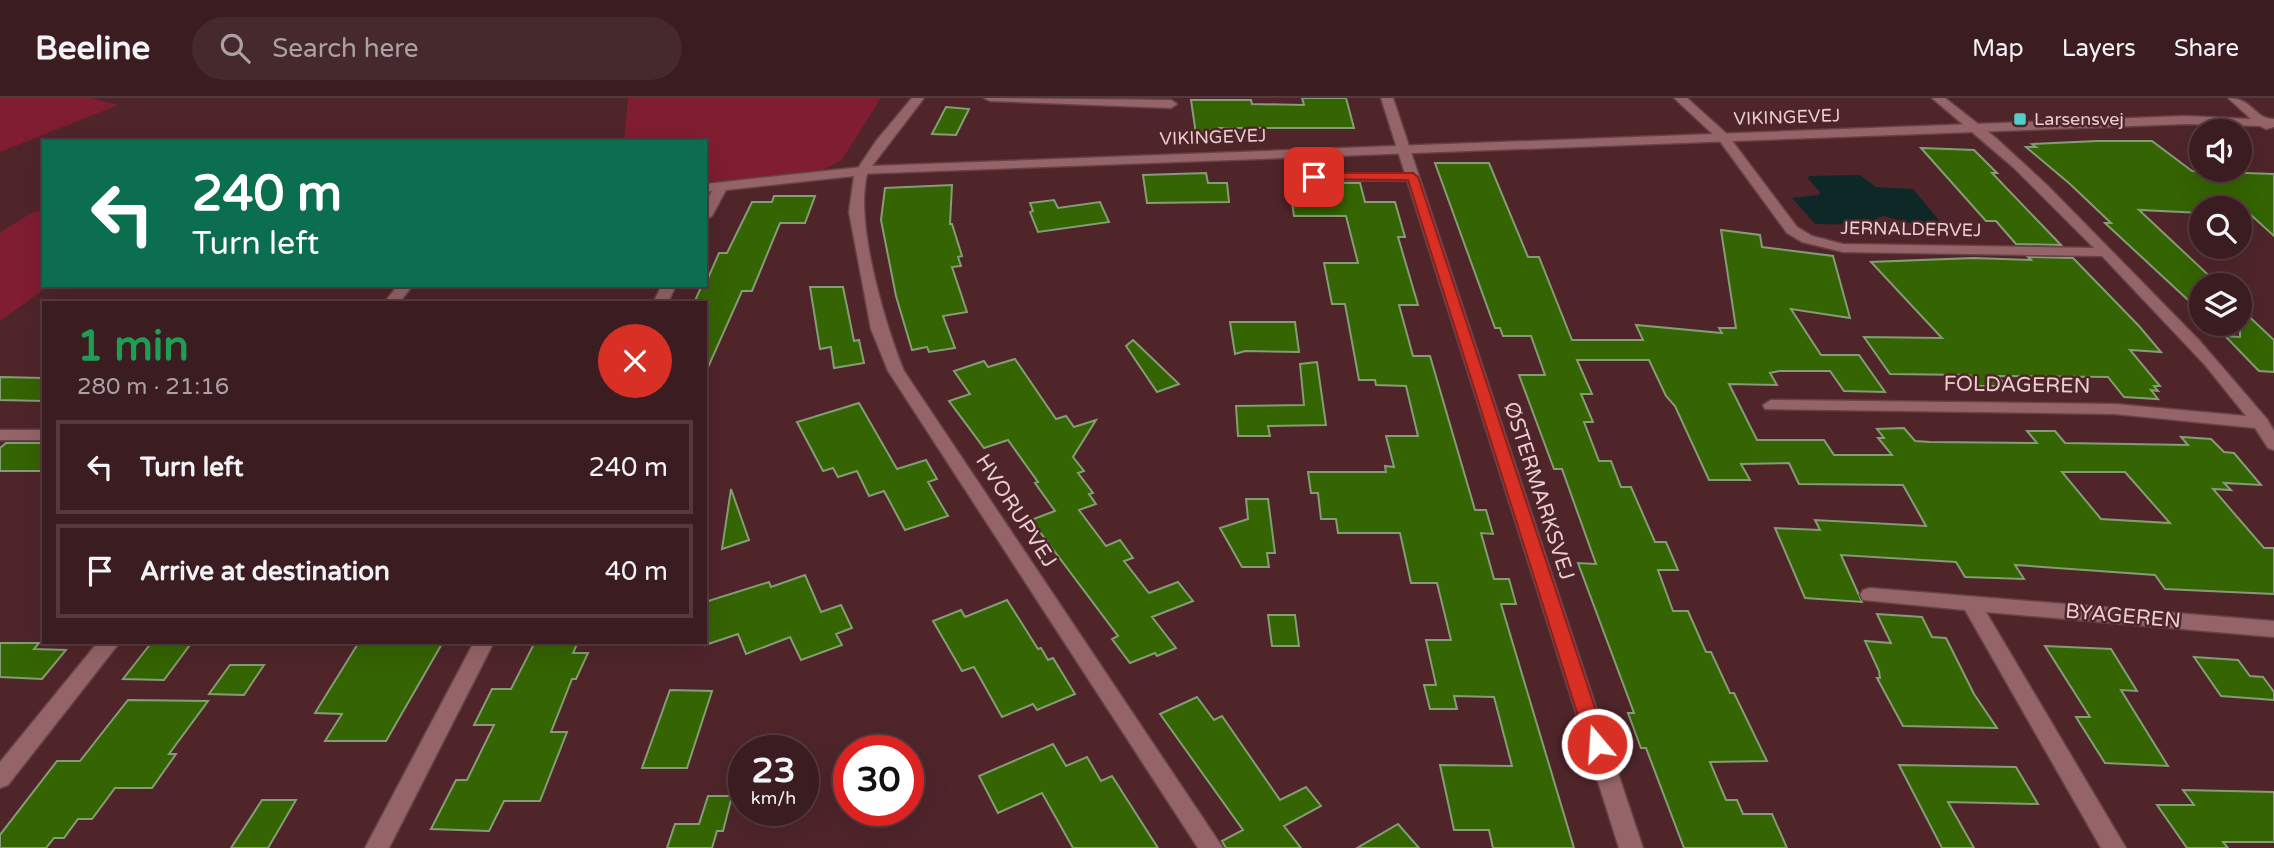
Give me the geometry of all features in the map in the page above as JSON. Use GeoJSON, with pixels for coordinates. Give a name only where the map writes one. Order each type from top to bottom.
{"type":"FeatureCollection","features":[{"type":"Feature","properties":{"kind":"street"},"geometry":{"type":"LineString","coordinates":[[862,172],[871,156],[918,98]]}},
{"type":"Feature","properties":{"kind":"street"},"geometry":{"type":"LineString","coordinates":[[990,98],[1171,104]]}},
{"type":"Feature","properties":{"kind":"street","name":"ØSTERMARKSVEJ"},"geometry":{"type":"LineString","coordinates":[[1387,98],[1631,848]]}},
{"type":"Feature","properties":{"kind":"street","name":"VIKINGEVEJ"},"geometry":{"type":"LineString","coordinates":[[1680,98],[1723,137]]}},
{"type":"Feature","properties":{"kind":"street"},"geometry":{"type":"LineString","coordinates":[[1938,98],[1978,127],[2106,252],[2216,366],[2274,444]]}},
{"type":"Feature","properties":{"kind":"street"},"geometry":{"type":"LineString","coordinates":[[2234,98],[2269,123]]}},
{"type":"Feature","properties":{"kind":"street"},"geometry":{"type":"LineString","coordinates":[[2249,98],[2269,123]]}},
{"type":"Feature","properties":{"kind":"street","name":"VIKINGEVEJ"},"geometry":{"type":"LineString","coordinates":[[707,188],[883,168],[2186,120],[2269,123]]}},
{"type":"Feature","properties":{"kind":"street","name":"JERNALDERVEJ"},"geometry":{"type":"LineString","coordinates":[[1723,137],[1792,230],[1827,246],[2106,252]]}},
{"type":"Feature","properties":{"kind":"street","name":"HVORUPVEJ"},"geometry":{"type":"LineString","coordinates":[[862,172],[858,183],[856,212],[879,330],[896,371],[1211,848]]}},
{"type":"Feature","properties":{"kind":"street"},"geometry":{"type":"LineString","coordinates":[[707,212],[720,188]]}},
{"type":"Feature","properties":{"kind":"street"},"geometry":{"type":"LineString","coordinates":[[393,301],[404,287]]}},
{"type":"Feature","properties":{"kind":"street","name":"FOLDAGEREN"},"geometry":{"type":"LineString","coordinates":[[1771,405],[2115,409],[2261,423]]}},
{"type":"Feature","properties":{"kind":"street"},"geometry":{"type":"LineString","coordinates":[[0,435],[42,435]]}},
{"type":"Feature","properties":{"kind":"street","name":"BYAGEREN"},"geometry":{"type":"LineString","coordinates":[[1870,595],[2274,629]]}},
{"type":"Feature","properties":{"kind":"street"},"geometry":{"type":"LineString","coordinates":[[1971,604],[2114,848]]}},
{"type":"Feature","properties":{"kind":"street"},"geometry":{"type":"LineString","coordinates":[[0,778],[108,644]]}},
{"type":"Feature","properties":{"kind":"street"},"geometry":{"type":"LineString","coordinates":[[377,848],[483,644]]}},
{"type":"Feature","properties":{"kind":"lane"},"geometry":{"type":"LineString","coordinates":[[1295,152],[1300,169],[1314,177],[1413,177]]}},
{"type":"Feature","properties":{"kind":"shaded area"},"geometry":{"type":"Polygon","coordinates":[[[0,98],[90,98],[118,105],[0,152],[0,98]]]}},
{"type":"Feature","properties":{"kind":"shaded area"},"geometry":{"type":"Polygon","coordinates":[[[628,98],[881,98],[841,161],[816,173],[707,182],[707,140],[624,140],[628,98]]]}},
{"type":"Feature","properties":{"kind":"shaded area"},"geometry":{"type":"Polygon","coordinates":[[[42,210],[42,287],[47,287],[0,321],[0,233],[31,213],[42,210]]]}},
{"type":"Feature","properties":{"kind":"water"},"geometry":{"type":"Polygon","coordinates":[[[1860,175],[1876,187],[1913,189],[1943,225],[1913,224],[1884,216],[1877,218],[1877,225],[1815,224],[1792,198],[1819,195],[1820,192],[1808,179],[1809,176],[1860,175]]]}},
{"type":"Feature","properties":{"kind":"building"},"geometry":{"type":"Polygon","coordinates":[[[1302,98],[1346,98],[1354,128],[1219,128],[1218,135],[1196,134],[1191,100],[1251,100],[1252,104],[1304,105],[1302,98]]]}},
{"type":"Feature","properties":{"kind":"building"},"geometry":{"type":"Polygon","coordinates":[[[946,107],[969,109],[956,135],[932,134],[946,107]]]}},
{"type":"Feature","properties":{"kind":"building"},"geometry":{"type":"Polygon","coordinates":[[[2152,141],[2189,169],[2189,182],[2252,182],[2252,173],[2274,174],[2274,236],[2252,216],[2252,196],[2189,196],[2189,212],[2139,210],[2206,273],[2189,273],[2189,301],[2105,223],[2111,223],[2070,184],[2026,147],[2036,147],[2032,144],[2152,141]]]}},
{"type":"Feature","properties":{"kind":"building"},"geometry":{"type":"Polygon","coordinates":[[[1921,148],[1974,150],[1997,173],[1992,173],[2061,245],[2016,244],[1996,221],[1986,221],[1921,148]]]}},
{"type":"Feature","properties":{"kind":"building"},"geometry":{"type":"Polygon","coordinates":[[[1435,163],[1489,163],[1528,257],[1539,257],[1572,340],[1643,340],[1636,325],[1722,333],[1719,328],[1736,328],[1721,230],[1760,235],[1762,247],[1833,256],[1850,318],[1791,309],[1821,355],[1859,355],[1885,392],[1844,391],[1830,371],[1770,373],[1777,385],[1729,384],[1757,440],[1824,440],[1834,455],[1892,455],[1878,438],[1884,438],[1877,429],[1904,428],[1915,441],[1930,442],[2037,443],[2027,431],[2055,431],[2065,443],[2188,445],[2181,437],[2211,439],[2224,452],[2234,453],[2261,485],[2224,483],[2231,490],[2213,489],[2264,548],[2274,548],[2274,594],[2165,589],[2155,575],[2015,565],[2024,579],[1965,577],[1956,562],[1841,555],[1862,602],[1805,598],[1775,528],[1820,530],[1815,520],[1926,526],[1903,485],[1799,484],[1789,463],[1741,464],[1750,480],[1709,480],[1675,406],[1666,396],[1649,360],[1577,360],[1592,394],[1581,394],[1593,422],[1584,422],[1599,461],[1611,461],[1621,487],[1631,487],[1655,542],[1666,542],[1678,570],[1658,570],[1673,611],[1688,611],[1706,652],[1711,652],[1730,693],[1734,693],[1767,761],[1710,762],[1726,800],[1737,800],[1743,814],[1772,814],[1787,848],[1684,848],[1646,748],[1641,748],[1628,713],[1634,713],[1578,563],[1596,564],[1562,469],[1554,469],[1519,375],[1545,375],[1531,336],[1503,336],[1500,328],[1495,328],[1435,163]],[[2062,472],[2101,519],[2170,523],[2125,472],[2062,472]]]}},
{"type":"Feature","properties":{"kind":"building"},"geometry":{"type":"Polygon","coordinates":[[[1206,173],[1208,183],[1227,183],[1229,202],[1147,203],[1143,175],[1206,173]]]}},
{"type":"Feature","properties":{"kind":"building"},"geometry":{"type":"Polygon","coordinates":[[[1289,183],[1360,183],[1365,202],[1395,202],[1405,237],[1398,237],[1418,305],[1399,305],[1413,356],[1430,356],[1475,510],[1486,510],[1493,534],[1481,533],[1494,579],[1509,579],[1516,604],[1501,604],[1574,848],[1493,848],[1489,830],[1454,830],[1440,765],[1512,766],[1494,697],[1454,696],[1457,709],[1430,709],[1424,685],[1436,685],[1426,640],[1451,640],[1437,583],[1411,583],[1400,533],[1338,533],[1336,519],[1321,519],[1318,493],[1311,493],[1308,472],[1386,472],[1385,466],[1394,467],[1386,436],[1418,436],[1406,386],[1376,385],[1375,380],[1359,380],[1345,304],[1332,304],[1324,263],[1358,263],[1346,216],[1294,216],[1289,183]]]}},
{"type":"Feature","properties":{"kind":"building"},"geometry":{"type":"Polygon","coordinates":[[[952,185],[950,224],[962,256],[958,257],[961,266],[952,267],[967,312],[943,316],[955,348],[929,352],[927,347],[912,350],[896,296],[881,220],[885,188],[952,185]]]}},
{"type":"Feature","properties":{"kind":"building"},"geometry":{"type":"Polygon","coordinates":[[[774,196],[815,196],[805,223],[780,223],[752,291],[742,291],[707,370],[707,301],[695,301],[701,287],[707,287],[707,280],[719,253],[727,253],[752,202],[772,202],[774,196]]]}},
{"type":"Feature","properties":{"kind":"building"},"geometry":{"type":"Polygon","coordinates":[[[1054,200],[1058,208],[1100,202],[1109,222],[1038,232],[1030,212],[1033,211],[1030,203],[1054,200]]]}},
{"type":"Feature","properties":{"kind":"building"},"geometry":{"type":"Polygon","coordinates":[[[2028,257],[2073,258],[2139,326],[2161,352],[2130,350],[2160,386],[2154,386],[2158,391],[2151,390],[2158,399],[2124,397],[2108,377],[1998,376],[2006,386],[1979,386],[1970,375],[1890,374],[1864,337],[1942,338],[1871,262],[1973,258],[2031,260],[2028,257]]]}},
{"type":"Feature","properties":{"kind":"building"},"geometry":{"type":"Polygon","coordinates":[[[810,287],[843,287],[854,341],[859,340],[864,363],[834,368],[831,347],[820,349],[810,287]]]}},
{"type":"Feature","properties":{"kind":"building"},"geometry":{"type":"Polygon","coordinates":[[[2252,319],[2274,340],[2274,372],[2259,371],[2225,336],[2252,336],[2252,319]]]}},
{"type":"Feature","properties":{"kind":"building"},"geometry":{"type":"Polygon","coordinates":[[[1230,322],[1295,322],[1299,352],[1245,351],[1235,354],[1230,322]]]}},
{"type":"Feature","properties":{"kind":"building"},"geometry":{"type":"Polygon","coordinates":[[[1133,340],[1179,384],[1157,392],[1126,346],[1133,340]]]}},
{"type":"Feature","properties":{"kind":"building"},"geometry":{"type":"Polygon","coordinates":[[[1015,359],[1056,419],[1066,416],[1074,427],[1096,420],[1073,457],[1084,471],[1078,473],[1093,493],[1089,494],[1096,504],[1079,510],[1106,546],[1120,540],[1133,558],[1124,561],[1149,593],[1178,582],[1193,601],[1152,617],[1176,648],[1130,663],[1112,639],[1118,636],[1031,520],[1055,511],[1035,483],[1038,482],[1008,440],[984,448],[949,401],[970,394],[954,371],[984,361],[988,367],[1015,359]]]}},
{"type":"Feature","properties":{"kind":"building"},"geometry":{"type":"Polygon","coordinates":[[[1317,362],[1326,425],[1268,426],[1270,436],[1238,436],[1236,406],[1304,405],[1300,364],[1317,362]]]}},
{"type":"Feature","properties":{"kind":"building"},"geometry":{"type":"Polygon","coordinates":[[[0,377],[42,378],[42,401],[0,400],[0,377]]]}},
{"type":"Feature","properties":{"kind":"building"},"geometry":{"type":"Polygon","coordinates":[[[859,403],[897,469],[926,460],[937,479],[928,482],[948,516],[905,530],[884,491],[869,496],[857,471],[838,477],[833,468],[823,471],[797,422],[859,403]]]}},
{"type":"Feature","properties":{"kind":"building"},"geometry":{"type":"Polygon","coordinates":[[[6,443],[42,443],[42,471],[0,471],[0,448],[6,443]]]}},
{"type":"Feature","properties":{"kind":"building"},"geometry":{"type":"Polygon","coordinates":[[[731,489],[749,540],[722,549],[731,489]]]}},
{"type":"Feature","properties":{"kind":"building"},"geometry":{"type":"Polygon","coordinates":[[[1246,499],[1268,499],[1275,553],[1267,553],[1269,567],[1242,567],[1220,528],[1248,519],[1246,499]]]}},
{"type":"Feature","properties":{"kind":"building"},"geometry":{"type":"Polygon","coordinates":[[[805,575],[821,612],[841,605],[852,628],[836,634],[842,645],[801,660],[790,637],[746,654],[738,634],[705,645],[707,601],[769,582],[771,587],[805,575]]]}},
{"type":"Feature","properties":{"kind":"building"},"geometry":{"type":"Polygon","coordinates":[[[1007,600],[1038,649],[1041,648],[1048,660],[1053,658],[1075,694],[1037,710],[1033,704],[1002,717],[974,667],[962,671],[933,621],[961,610],[965,617],[1007,600]]]}},
{"type":"Feature","properties":{"kind":"building"},"geometry":{"type":"Polygon","coordinates":[[[1877,614],[1922,617],[1932,637],[1946,638],[1974,694],[1997,728],[1903,726],[1877,678],[1880,678],[1879,671],[1865,641],[1891,643],[1877,614]]]}},
{"type":"Feature","properties":{"kind":"building"},"geometry":{"type":"Polygon","coordinates":[[[1268,615],[1295,615],[1299,646],[1272,646],[1268,615]]]}},
{"type":"Feature","properties":{"kind":"building"},"geometry":{"type":"Polygon","coordinates":[[[0,643],[39,643],[34,649],[66,650],[42,679],[0,677],[0,643]]]}},
{"type":"Feature","properties":{"kind":"building"},"geometry":{"type":"Polygon","coordinates":[[[150,644],[191,644],[164,680],[123,679],[150,644]]]}},
{"type":"Feature","properties":{"kind":"building"},"geometry":{"type":"Polygon","coordinates":[[[358,644],[442,644],[386,741],[325,741],[342,714],[315,713],[358,644]]]}},
{"type":"Feature","properties":{"kind":"building"},"geometry":{"type":"Polygon","coordinates":[[[534,644],[577,644],[573,653],[588,653],[576,679],[572,679],[551,732],[567,732],[540,801],[504,801],[489,831],[431,829],[456,780],[467,780],[494,725],[474,725],[492,689],[511,689],[534,644]]]}},
{"type":"Feature","properties":{"kind":"building"},"geometry":{"type":"Polygon","coordinates":[[[2045,646],[2111,649],[2137,691],[2121,690],[2168,766],[2105,763],[2076,717],[2090,717],[2045,646]]]}},
{"type":"Feature","properties":{"kind":"building"},"geometry":{"type":"Polygon","coordinates":[[[2194,657],[2238,660],[2250,676],[2263,677],[2274,692],[2274,700],[2221,696],[2194,657]]]}},
{"type":"Feature","properties":{"kind":"building"},"geometry":{"type":"Polygon","coordinates":[[[230,665],[264,665],[244,695],[209,694],[230,665]]]}},
{"type":"Feature","properties":{"kind":"building"},"geometry":{"type":"Polygon","coordinates":[[[670,690],[712,691],[687,768],[642,768],[670,690]]]}},
{"type":"Feature","properties":{"kind":"building"},"geometry":{"type":"Polygon","coordinates":[[[1197,697],[1214,720],[1222,716],[1280,800],[1306,787],[1321,806],[1284,826],[1301,848],[1226,848],[1222,841],[1243,830],[1160,714],[1197,697]]]}},
{"type":"Feature","properties":{"kind":"building"},"geometry":{"type":"Polygon","coordinates":[[[128,700],[208,701],[169,754],[176,754],[152,788],[115,788],[92,819],[78,819],[64,838],[54,838],[46,848],[0,848],[0,835],[57,761],[80,761],[128,700]]]}},
{"type":"Feature","properties":{"kind":"building"},"geometry":{"type":"Polygon","coordinates":[[[1053,744],[1066,766],[1087,757],[1101,781],[1112,776],[1158,848],[1073,848],[1042,793],[998,813],[979,776],[1053,744]]]}},
{"type":"Feature","properties":{"kind":"building"},"geometry":{"type":"Polygon","coordinates":[[[1899,765],[2016,767],[2038,804],[1948,802],[1974,848],[1942,848],[1899,765]]]}},
{"type":"Feature","properties":{"kind":"building"},"geometry":{"type":"Polygon","coordinates":[[[2183,790],[2274,792],[2274,842],[2223,842],[2228,848],[2187,848],[2157,805],[2194,805],[2183,790]]]}},
{"type":"Feature","properties":{"kind":"building"},"geometry":{"type":"Polygon","coordinates":[[[708,796],[728,796],[728,812],[723,831],[717,831],[712,848],[667,848],[675,824],[699,824],[708,796]]]}},
{"type":"Feature","properties":{"kind":"building"},"geometry":{"type":"Polygon","coordinates":[[[262,800],[296,800],[268,848],[231,848],[262,800]]]}},
{"type":"Feature","properties":{"kind":"building"},"geometry":{"type":"Polygon","coordinates":[[[1398,824],[1419,848],[1357,848],[1398,824]]]}},
{"type":"Feature","properties":{"kind":"place","name":"Larsensvej"},"geometry":{"type":"Point","coordinates":[2020,119]}},
{"type":"Feature","properties":{"kind":"route"},"geometry":{"type":"LineString","coordinates":[[1314,177],[1413,177],[1597,744]]}}]}
